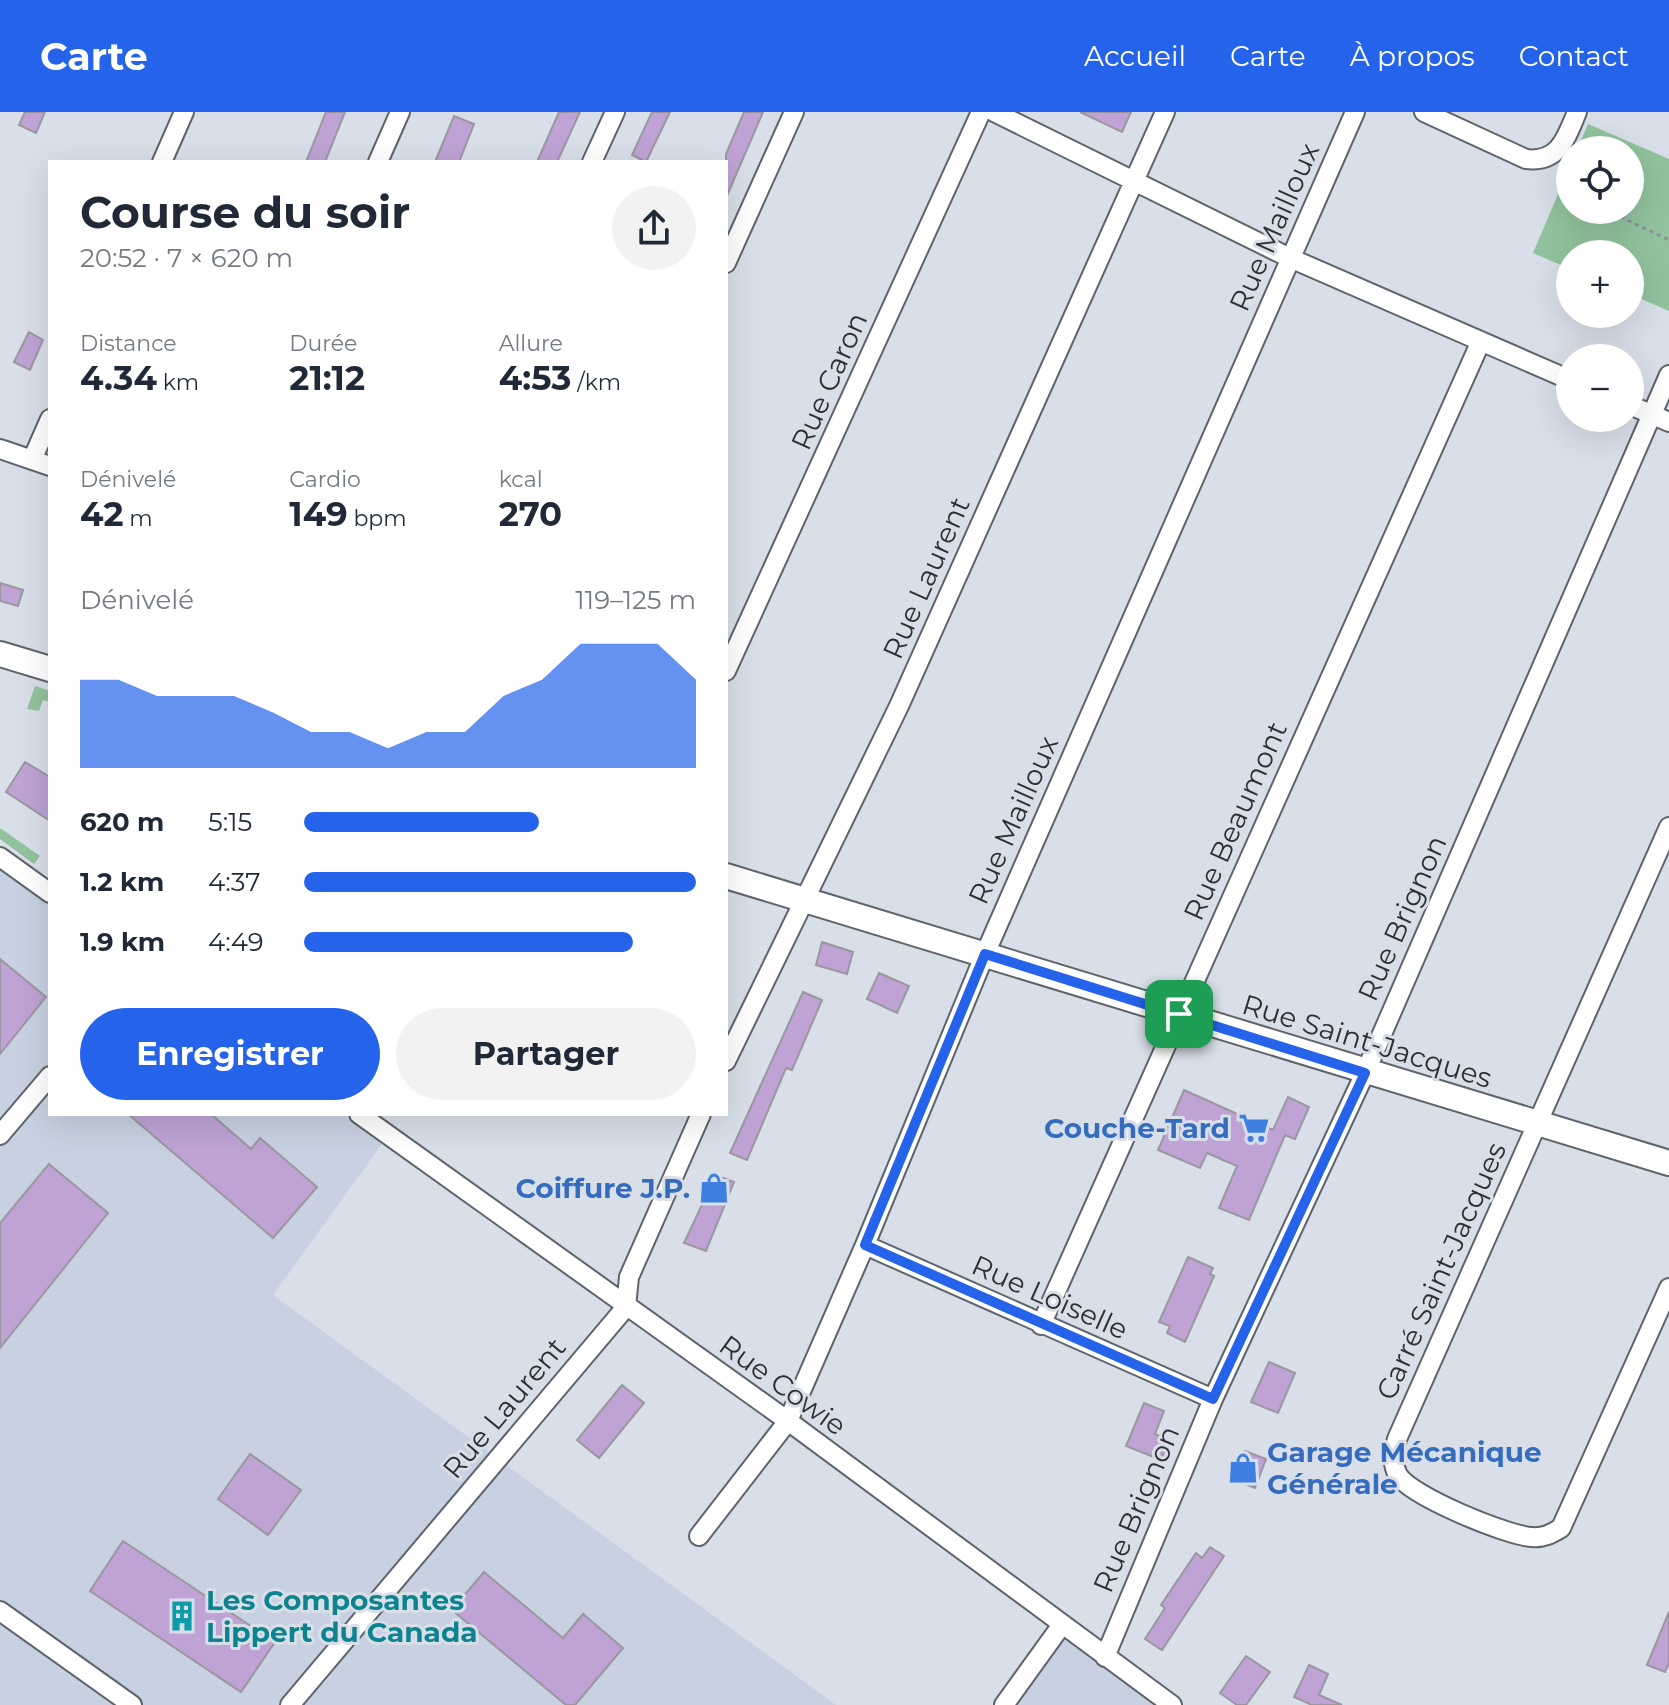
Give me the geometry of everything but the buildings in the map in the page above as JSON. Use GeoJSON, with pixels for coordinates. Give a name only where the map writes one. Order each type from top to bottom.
{"type":"FeatureCollection","features":[{"type":"Feature","properties":{"kind":"main road"},"geometry":{"type":"LineString","coordinates":[[0,654],[48,668]]}},
{"type":"Feature","properties":{"kind":"main road","name":"Rue Saint-Jacques"},"geometry":{"type":"LineString","coordinates":[[728,877],[1365,1073],[1669,1163]]}},
{"type":"Feature","properties":{"kind":"street"},"geometry":{"type":"LineString","coordinates":[[163,160],[184,112]]}},
{"type":"Feature","properties":{"kind":"street"},"geometry":{"type":"LineString","coordinates":[[379,160],[400,112]]}},
{"type":"Feature","properties":{"kind":"street"},"geometry":{"type":"LineString","coordinates":[[593,160],[615,112]]}},
{"type":"Feature","properties":{"kind":"street"},"geometry":{"type":"LineString","coordinates":[[728,259],[794,112]]}},
{"type":"Feature","properties":{"kind":"street","name":"Rue Caron"},"geometry":{"type":"LineString","coordinates":[[728,667],[981,112]]}},
{"type":"Feature","properties":{"kind":"street"},"geometry":{"type":"LineString","coordinates":[[994,112],[1290,258],[1556,374]]}},
{"type":"Feature","properties":{"kind":"street","name":"Rue Laurent"},"geometry":{"type":"LineString","coordinates":[[728,1057],[899,706],[1165,112]]}},
{"type":"Feature","properties":{"kind":"street","name":"Rue Mailloux"},"geometry":{"type":"LineString","coordinates":[[699,1536],[788,1421],[865,1245],[985,954],[1355,112]]}},
{"type":"Feature","properties":{"kind":"street"},"geometry":{"type":"LineString","coordinates":[[1424,112],[1526,159],[1538,160],[1559,150],[1577,112]]}},
{"type":"Feature","properties":{"kind":"street","name":"Rue Beaumont"},"geometry":{"type":"LineString","coordinates":[[1041,1325],[1481,341]]}},
{"type":"Feature","properties":{"kind":"street","name":"Rue Brignon"},"geometry":{"type":"LineString","coordinates":[[1105,1657],[1213,1399],[1365,1073],[1661,419],[1669,375]]}},
{"type":"Feature","properties":{"kind":"street"},"geometry":{"type":"LineString","coordinates":[[0,449],[41,463],[48,429]]}},
{"type":"Feature","properties":{"kind":"street"},"geometry":{"type":"LineString","coordinates":[[1538,1124],[1669,827]]}},
{"type":"Feature","properties":{"kind":"street"},"geometry":{"type":"LineString","coordinates":[[0,857],[48,892]]}},
{"type":"Feature","properties":{"kind":"street"},"geometry":{"type":"LineString","coordinates":[[0,1135],[48,1078]]}},
{"type":"Feature","properties":{"kind":"street","name":"Rue Cowie"},"geometry":{"type":"LineString","coordinates":[[362,1116],[788,1421],[1061,1626],[1172,1705]]}},
{"type":"Feature","properties":{"kind":"street"},"geometry":{"type":"LineString","coordinates":[[626,1307],[629,1277],[700,1116]]}},
{"type":"Feature","properties":{"kind":"street","name":"Carré Saint-Jacques"},"geometry":{"type":"LineString","coordinates":[[1538,1124],[1397,1439],[1393,1464],[1399,1477],[1416,1492],[1520,1536],[1549,1535],[1561,1528],[1669,1288]]}},
{"type":"Feature","properties":{"kind":"street","name":"Rue Loiselle"},"geometry":{"type":"LineString","coordinates":[[865,1245],[1213,1399]]}},
{"type":"Feature","properties":{"kind":"street","name":"Rue Laurent"},"geometry":{"type":"LineString","coordinates":[[290,1705],[626,1307]]}},
{"type":"Feature","properties":{"kind":"street"},"geometry":{"type":"LineString","coordinates":[[0,1611],[132,1705]]}},
{"type":"Feature","properties":{"kind":"street"},"geometry":{"type":"LineString","coordinates":[[1004,1705],[1061,1626]]}},
{"type":"Feature","properties":{"kind":"path"},"geometry":{"type":"LineString","coordinates":[[1635,224],[1669,240]]}},
{"type":"Feature","properties":{"kind":"shaded area"},"geometry":{"type":"Polygon","coordinates":[[[0,869],[48,904],[48,1116],[344,1116],[382,1144],[273,1295],[836,1705],[0,1705],[0,869]]]}},
{"type":"Feature","properties":{"kind":"shaded area"},"geometry":{"type":"Polygon","coordinates":[[[1061,1626],[1172,1705],[1004,1705],[1061,1626]]]}},
{"type":"Feature","properties":{"kind":"green space"},"geometry":{"type":"Polygon","coordinates":[[[1588,124],[1616,136],[1583,136],[1588,124]]]}},
{"type":"Feature","properties":{"kind":"green space"},"geometry":{"type":"Polygon","coordinates":[[[1644,148],[1669,159],[1669,311],[1644,300],[1644,240],[1556,240],[1556,263],[1533,253],[1556,199],[1556,224],[1644,224],[1644,148]]]}},
{"type":"Feature","properties":{"kind":"green space"},"geometry":{"type":"Polygon","coordinates":[[[35,686],[48,690],[48,701],[43,700],[39,711],[27,709],[35,686]]]}},
{"type":"Feature","properties":{"kind":"green space"},"geometry":{"type":"Polygon","coordinates":[[[0,828],[40,856],[34,864],[0,839],[0,828]]]}},
{"type":"Feature","properties":{"kind":"place","name":"Couche-Tard"},"geometry":{"type":"Point","coordinates":[1254,1128]}},
{"type":"Feature","properties":{"kind":"place","name":"Coiffure J.P."},"geometry":{"type":"Point","coordinates":[714,1188]}},
{"type":"Feature","properties":{"kind":"place","name":"Garage Mécanique Générale"},"geometry":{"type":"Point","coordinates":[1243,1468]}},
{"type":"Feature","properties":{"kind":"place","name":"Les Composantes Lippert du Canada"},"geometry":{"type":"Point","coordinates":[182,1616]}},
{"type":"Feature","properties":{"kind":"route"},"geometry":{"type":"LineString","coordinates":[[985,954],[1179,1014],[1365,1073],[1213,1399],[865,1245],[985,954]]}}]}
